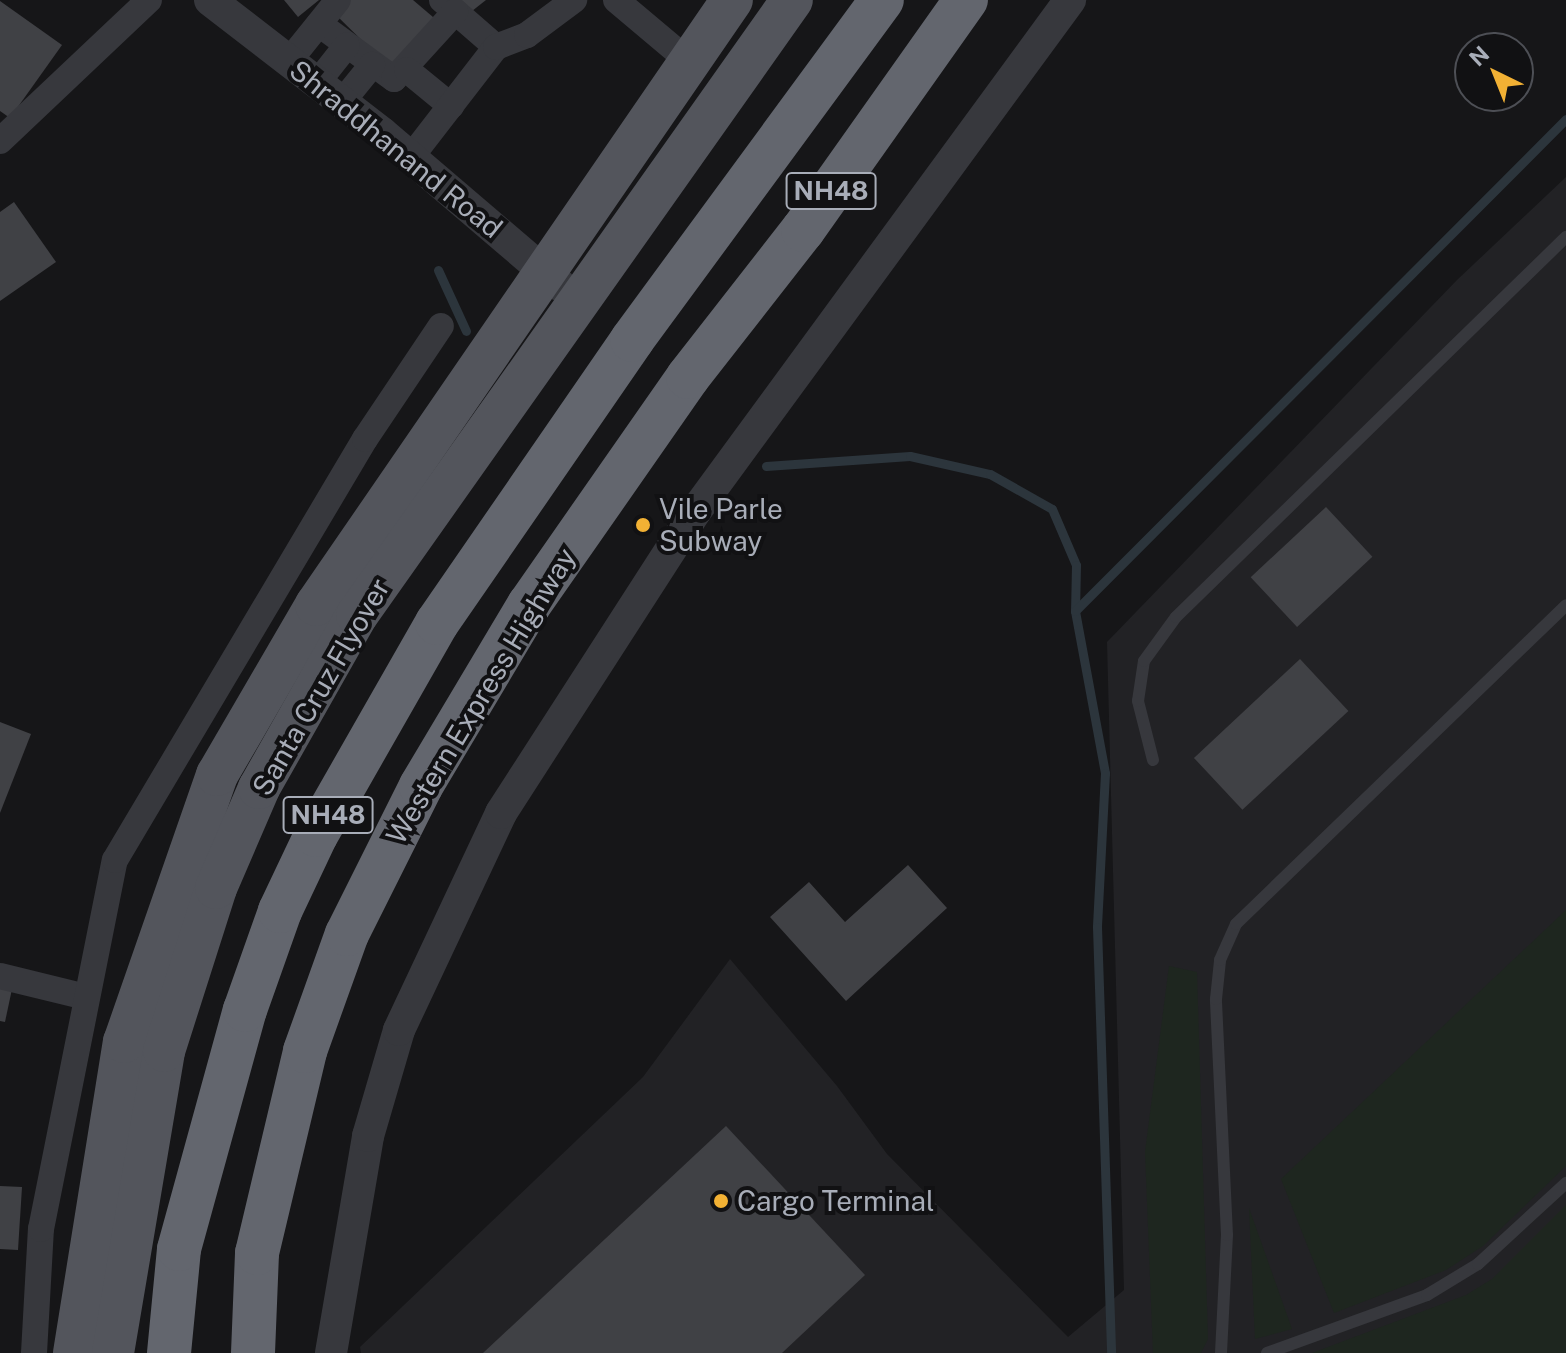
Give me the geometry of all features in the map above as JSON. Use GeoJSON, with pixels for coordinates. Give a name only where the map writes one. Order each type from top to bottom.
{"type":"FeatureCollection","features":[{"type":"Feature","properties":{"kind":"highway","name":"NH48"},"geometry":{"type":"LineString","coordinates":[[169,1353],[179,1249],[245,1010],[280,911],[316,835],[437,623],[632,340],[882,0]]}},
{"type":"Feature","properties":{"kind":"highway","name":"Western Express Highway"},"geometry":{"type":"LineString","coordinates":[[253,1353],[257,1253],[305,1051],[347,934],[421,786],[546,580],[688,377],[803,230],[966,0]]}},
{"type":"Feature","properties":{"kind":"main road"},"geometry":{"type":"LineString","coordinates":[[101,1290],[124,1042],[217,775],[316,605],[663,97],[692,64],[732,0]]}},
{"type":"Feature","properties":{"kind":"main road","name":"Santa Cruz Flyover"},"geometry":{"type":"LineString","coordinates":[[74,1353],[101,1290],[164,1051],[216,888],[259,788],[357,615],[792,0]]}},
{"type":"Feature","properties":{"kind":"main road","name":"Santa Cruz Flyover"},"geometry":{"type":"LineString","coordinates":[[101,1290],[113,1353]]}},
{"type":"Feature","properties":{"kind":"street"},"geometry":{"type":"LineString","coordinates":[[0,141],[149,0]]}},
{"type":"Feature","properties":{"kind":"street","name":"Shraddhanand Road"},"geometry":{"type":"LineString","coordinates":[[210,0],[411,157],[579,301]]}},
{"type":"Feature","properties":{"kind":"street"},"geometry":{"type":"LineString","coordinates":[[289,61],[338,0]]}},
{"type":"Feature","properties":{"kind":"street"},"geometry":{"type":"LineString","coordinates":[[616,0],[692,64]]}},
{"type":"Feature","properties":{"kind":"street"},"geometry":{"type":"LineString","coordinates":[[331,1353],[368,1136],[399,1030],[501,813],[695,512],[1070,0]]}},
{"type":"Feature","properties":{"kind":"street"},"geometry":{"type":"LineString","coordinates":[[411,157],[496,47],[555,5]]}},
{"type":"Feature","properties":{"kind":"street"},"geometry":{"type":"LineString","coordinates":[[319,24],[394,79],[407,70],[448,6],[496,47]]}},
{"type":"Feature","properties":{"kind":"street"},"geometry":{"type":"LineString","coordinates":[[329,93],[347,45]]}},
{"type":"Feature","properties":{"kind":"street"},"geometry":{"type":"LineString","coordinates":[[329,93],[372,65]]}},
{"type":"Feature","properties":{"kind":"street"},"geometry":{"type":"LineString","coordinates":[[407,70],[451,106]]}},
{"type":"Feature","properties":{"kind":"street"},"geometry":{"type":"LineString","coordinates":[[34,1353],[41,1229],[115,860],[365,439],[441,326]]}},
{"type":"Feature","properties":{"kind":"street"},"geometry":{"type":"LineString","coordinates":[[0,976],[86,997]]}},
{"type":"Feature","properties":{"kind":"lane"},"geometry":{"type":"LineString","coordinates":[[1153,760],[1138,701],[1144,661],[1176,617],[1566,237]]}},
{"type":"Feature","properties":{"kind":"lane"},"geometry":{"type":"LineString","coordinates":[[1221,1353],[1227,1235],[1216,999],[1220,960],[1236,924],[1566,605]]}},
{"type":"Feature","properties":{"kind":"lane"},"geometry":{"type":"LineString","coordinates":[[1267,1353],[1427,1295],[1478,1264],[1566,1183]]}},
{"type":"Feature","properties":{"kind":"shaded area"},"geometry":{"type":"Polygon","coordinates":[[[1566,177],[1566,1353],[361,1353],[360,1347],[643,1077],[730,959],[837,1086],[887,1154],[1068,1337],[1124,1290],[1107,642],[1457,280],[1566,177]]]}},
{"type":"Feature","properties":{"kind":"shaded area"},"geometry":{"type":"Polygon","coordinates":[[[1566,910],[1566,1166],[1483,1246],[1446,1270],[1334,1313],[1281,1179],[1566,910]]]}},
{"type":"Feature","properties":{"kind":"shaded area"},"geometry":{"type":"Polygon","coordinates":[[[1169,966],[1197,972],[1208,1339],[1201,1353],[1153,1353],[1145,1152],[1169,966]]]}},
{"type":"Feature","properties":{"kind":"shaded area"},"geometry":{"type":"Polygon","coordinates":[[[1566,1205],[1566,1353],[1312,1353],[1466,1295],[1492,1279],[1566,1205]]]}},
{"type":"Feature","properties":{"kind":"shaded area"},"geometry":{"type":"Polygon","coordinates":[[[1249,1208],[1292,1329],[1255,1339],[1249,1208]]]}},
{"type":"Feature","properties":{"kind":"building"},"geometry":{"type":"Polygon","coordinates":[[[284,0],[319,0],[298,17],[284,0]]]}},
{"type":"Feature","properties":{"kind":"building"},"geometry":{"type":"Polygon","coordinates":[[[345,0],[413,0],[440,23],[396,74],[334,13],[345,0]]]}},
{"type":"Feature","properties":{"kind":"building"},"geometry":{"type":"Polygon","coordinates":[[[455,0],[486,0],[467,15],[455,0]]]}},
{"type":"Feature","properties":{"kind":"building"},"geometry":{"type":"Polygon","coordinates":[[[0,1],[62,45],[10,118],[0,111],[0,1]]]}},
{"type":"Feature","properties":{"kind":"building"},"geometry":{"type":"Polygon","coordinates":[[[14,202],[56,262],[0,301],[0,212],[14,202]]]}},
{"type":"Feature","properties":{"kind":"building"},"geometry":{"type":"Polygon","coordinates":[[[1326,507],[1372,557],[1297,627],[1251,577],[1326,507]]]}},
{"type":"Feature","properties":{"kind":"building"},"geometry":{"type":"Polygon","coordinates":[[[1300,659],[1348,711],[1242,810],[1194,758],[1300,659]]]}},
{"type":"Feature","properties":{"kind":"building"},"geometry":{"type":"Polygon","coordinates":[[[0,722],[31,734],[0,813],[0,722]]]}},
{"type":"Feature","properties":{"kind":"building"},"geometry":{"type":"Polygon","coordinates":[[[908,865],[947,908],[846,1001],[770,917],[809,882],[845,922],[908,865]]]}},
{"type":"Feature","properties":{"kind":"building"},"geometry":{"type":"Polygon","coordinates":[[[0,987],[12,989],[5,1022],[0,1021],[0,987]]]}},
{"type":"Feature","properties":{"kind":"building","name":"Cargo Terminal"},"geometry":{"type":"Polygon","coordinates":[[[726,1126],[865,1275],[782,1353],[483,1353],[726,1126]]]}},
{"type":"Feature","properties":{"kind":"building"},"geometry":{"type":"Polygon","coordinates":[[[0,1186],[22,1187],[18,1250],[0,1249],[0,1186]]]}},
{"type":"Feature","properties":{"kind":"waterway"},"geometry":{"type":"LineString","coordinates":[[1075,611],[1566,119]]}},
{"type":"Feature","properties":{"kind":"waterway"},"geometry":{"type":"LineString","coordinates":[[438,270],[466,331]]}},
{"type":"Feature","properties":{"kind":"waterway"},"geometry":{"type":"LineString","coordinates":[[766,466],[910,456],[990,474],[1052,509],[1076,565],[1075,611],[1105,773],[1097,927],[1111,1353]]}},
{"type":"Feature","properties":{"kind":"place","name":"Vile Parle Subway"},"geometry":{"type":"Point","coordinates":[643,525]}},
{"type":"Feature","properties":{"kind":"place","name":"Cargo Terminal"},"geometry":{"type":"Point","coordinates":[721,1201]}}]}
